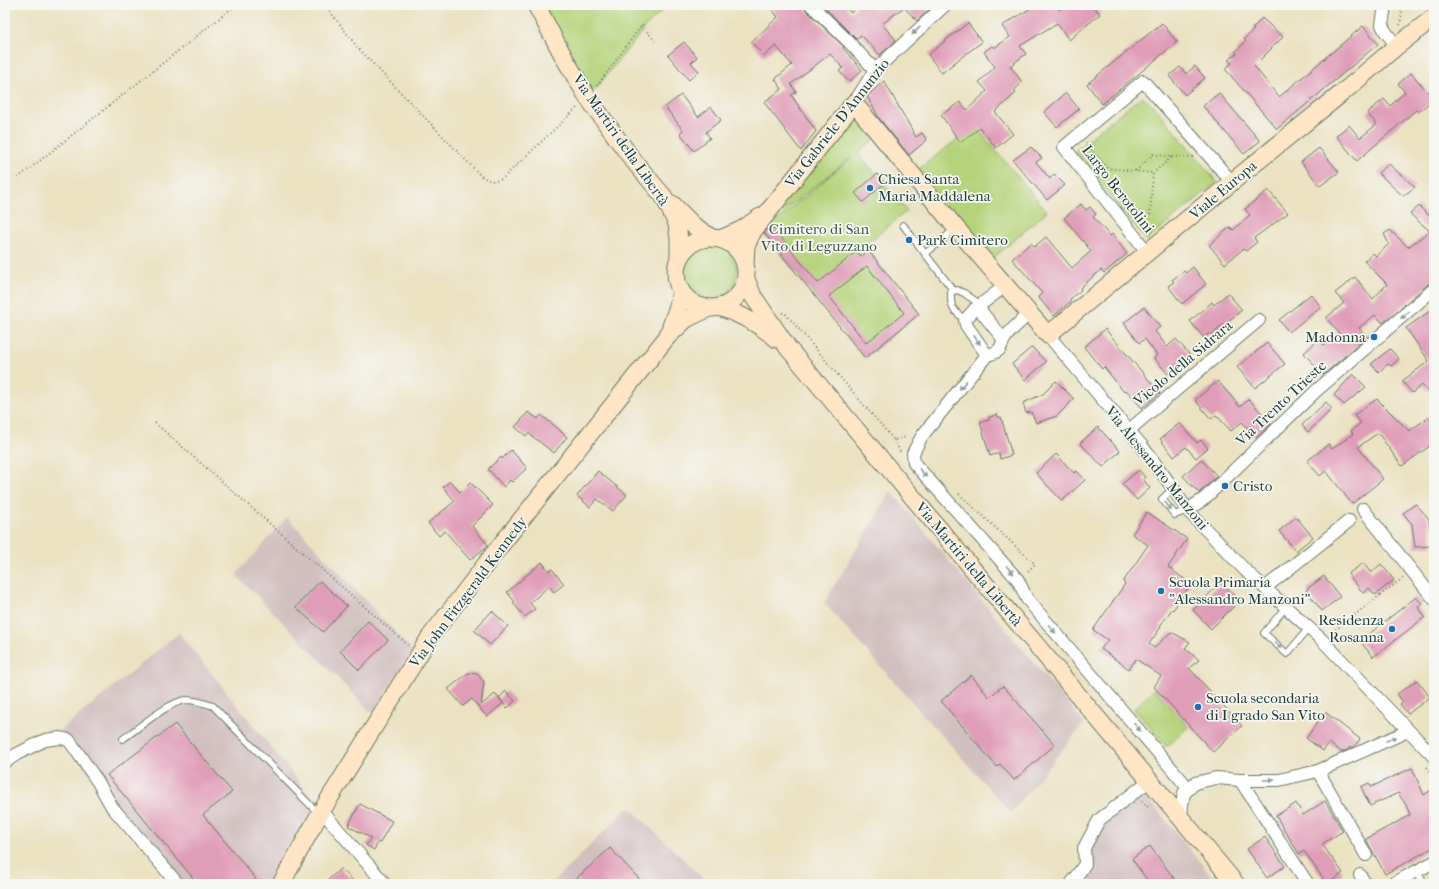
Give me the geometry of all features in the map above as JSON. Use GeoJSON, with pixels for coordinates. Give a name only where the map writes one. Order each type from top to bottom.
{"type":"FeatureCollection","features":[{"type":"Feature","properties":{"kind":"main road","name":"Via Martiri della Libertà"},"geometry":{"type":"LineString","coordinates":[[536,5],[588,98],[632,158],[664,197],[677,224],[679,259]]}},
{"type":"Feature","properties":{"kind":"main road","name":"Viale Europa"},"geometry":{"type":"LineString","coordinates":[[1048,335],[1434,17]]}},
{"type":"Feature","properties":{"kind":"main road","name":"Via Gabriele D'Annunzio"},"geometry":{"type":"LineString","coordinates":[[745,272],[745,252],[749,238],[753,231],[854,103]]}},
{"type":"Feature","properties":{"kind":"main road","name":"Via Alessandro Manzoni"},"geometry":{"type":"LineString","coordinates":[[854,103],[956,228],[1048,335]]}},
{"type":"Feature","properties":{"kind":"main road"},"geometry":{"type":"LineString","coordinates":[[664,197],[694,226],[731,244],[740,253],[745,272],[742,289],[736,297],[728,303],[714,307],[701,306],[686,298],[681,291],[677,280],[676,269],[679,259],[686,248],[694,242],[703,239],[716,238]]}},
{"type":"Feature","properties":{"kind":"main road","name":"Via Gabriele D'Annunzio"},"geometry":{"type":"LineString","coordinates":[[716,238],[741,230],[768,211]]}},
{"type":"Feature","properties":{"kind":"main road","name":"Via Martiri della Libertà"},"geometry":{"type":"LineString","coordinates":[[745,272],[753,296],[788,348],[1236,884]]}},
{"type":"Feature","properties":{"kind":"main road","name":"Via John Fitzgerald Kennedy"},"geometry":{"type":"LineString","coordinates":[[668,336],[678,306],[681,291]]}},
{"type":"Feature","properties":{"kind":"main road","name":"Via Martiri della Libertà"},"geometry":{"type":"LineString","coordinates":[[714,307],[734,312],[761,326],[788,348]]}},
{"type":"Feature","properties":{"kind":"main road","name":"Via John Fitzgerald Kennedy"},"geometry":{"type":"LineString","coordinates":[[280,884],[321,813],[430,637],[496,551],[668,336],[686,319],[714,307]]}},
{"type":"Feature","properties":{"kind":"street"},"geometry":{"type":"LineString","coordinates":[[811,5],[875,70]]}},
{"type":"Feature","properties":{"kind":"street","name":"Via Gabriele D'Annunzio"},"geometry":{"type":"LineString","coordinates":[[854,103],[875,70],[945,5]]}},
{"type":"Feature","properties":{"kind":"street"},"geometry":{"type":"LineString","coordinates":[[1385,5],[1382,24],[1384,31],[1397,46]]}},
{"type":"Feature","properties":{"kind":"street","name":"Largo Berotolini"},"geometry":{"type":"LineString","coordinates":[[1148,253],[1064,147],[1143,81],[1208,155]]}},
{"type":"Feature","properties":{"kind":"street"},"geometry":{"type":"LineString","coordinates":[[1208,155],[1232,182]]}},
{"type":"Feature","properties":{"kind":"street"},"geometry":{"type":"LineString","coordinates":[[987,355],[966,325],[965,320],[978,307],[1005,286]]}},
{"type":"Feature","properties":{"kind":"street","name":"Via Trento Trieste"},"geometry":{"type":"LineString","coordinates":[[1188,510],[1204,499],[1316,391],[1434,289]]}},
{"type":"Feature","properties":{"kind":"street"},"geometry":{"type":"LineString","coordinates":[[978,307],[1004,340]]}},
{"type":"Feature","properties":{"kind":"street"},"geometry":{"type":"LineString","coordinates":[[1030,313],[1019,322],[1004,340],[999,349],[994,353],[987,355],[922,436],[913,453],[914,463],[1018,580],[1027,599],[1189,789]]}},
{"type":"Feature","properties":{"kind":"street","name":"Vicolo della Sidrara"},"geometry":{"type":"LineString","coordinates":[[1129,430],[1258,320]]}},
{"type":"Feature","properties":{"kind":"street","name":"Via Alessandro Manzoni"},"geometry":{"type":"LineString","coordinates":[[1048,335],[1142,446],[1188,510],[1246,570],[1322,640],[1434,757]]}},
{"type":"Feature","properties":{"kind":"street"},"geometry":{"type":"LineString","coordinates":[[1363,509],[1434,599]]}},
{"type":"Feature","properties":{"kind":"street"},"geometry":{"type":"LineString","coordinates":[[1266,588],[1349,520]]}},
{"type":"Feature","properties":{"kind":"street"},"geometry":{"type":"LineString","coordinates":[[1182,818],[1184,793],[1195,783],[1216,778],[1240,780],[1279,780],[1318,771],[1408,731]]}},
{"type":"Feature","properties":{"kind":"street"},"geometry":{"type":"LineString","coordinates":[[5,762],[44,740],[60,738],[69,740],[98,782],[112,807],[178,884]]}},
{"type":"Feature","properties":{"kind":"street"},"geometry":{"type":"LineString","coordinates":[[1318,771],[1366,855]]}},
{"type":"Feature","properties":{"kind":"street"},"geometry":{"type":"LineString","coordinates":[[1240,780],[1308,884]]}},
{"type":"Feature","properties":{"kind":"street"},"geometry":{"type":"LineString","coordinates":[[1085,884],[1084,848],[1099,820],[1149,781]]}},
{"type":"Feature","properties":{"kind":"street"},"geometry":{"type":"LineString","coordinates":[[321,813],[385,884]]}},
{"type":"Feature","properties":{"kind":"street"},"geometry":{"type":"LineString","coordinates":[[1394,884],[1434,862]]}},
{"type":"Feature","properties":{"kind":"street"},"geometry":{"type":"LineString","coordinates":[[1071,884],[1085,864]]}},
{"type":"Feature","properties":{"kind":"lane"},"geometry":{"type":"LineString","coordinates":[[904,225],[953,290],[958,290],[964,293],[978,307]]}},
{"type":"Feature","properties":{"kind":"lane"},"geometry":{"type":"LineString","coordinates":[[925,254],[956,228]]}},
{"type":"Feature","properties":{"kind":"lane"},"geometry":{"type":"LineString","coordinates":[[953,290],[951,292],[950,302],[953,310],[965,320]]}},
{"type":"Feature","properties":{"kind":"lane"},"geometry":{"type":"LineString","coordinates":[[1286,607],[1264,633],[1287,654],[1309,628]]}},
{"type":"Feature","properties":{"kind":"lane"},"geometry":{"type":"LineString","coordinates":[[123,739],[171,706],[184,700],[197,701],[213,706],[321,813]]}},
{"type":"Feature","properties":{"kind":"lane"},"geometry":{"type":"LineString","coordinates":[[1417,871],[1424,884]]}},
{"type":"Feature","properties":{"kind":"path"},"geometry":{"type":"LineString","coordinates":[[18,178],[236,5]]}},
{"type":"Feature","properties":{"kind":"path"},"geometry":{"type":"LineString","coordinates":[[325,5],[358,48],[481,176],[487,180],[494,181],[502,179],[588,98],[642,25],[655,41]]}},
{"type":"Feature","properties":{"kind":"path"},"geometry":{"type":"LineString","coordinates":[[1079,135],[1107,168],[1153,173]]}},
{"type":"Feature","properties":{"kind":"path"},"geometry":{"type":"LineString","coordinates":[[1136,171],[1153,154],[1172,157],[1208,155]]}},
{"type":"Feature","properties":{"kind":"path"},"geometry":{"type":"LineString","coordinates":[[1137,240],[1149,229],[1153,173],[1172,157]]}},
{"type":"Feature","properties":{"kind":"path"},"geometry":{"type":"LineString","coordinates":[[769,318],[776,314],[786,313],[894,440],[904,458]]}},
{"type":"Feature","properties":{"kind":"path"},"geometry":{"type":"LineString","coordinates":[[155,423],[409,645]]}},
{"type":"Feature","properties":{"kind":"path"},"geometry":{"type":"LineString","coordinates":[[894,440],[906,438],[917,430],[922,436]]}},
{"type":"Feature","properties":{"kind":"path"},"geometry":{"type":"LineString","coordinates":[[957,492],[1035,564]]}},
{"type":"Feature","properties":{"kind":"path"},"geometry":{"type":"LineString","coordinates":[[1322,640],[1412,572]]}},
{"type":"Feature","properties":{"kind":"shaded area"},"geometry":{"type":"Polygon","coordinates":[[[891,491],[1084,723],[1011,813],[824,603],[891,491]]]}},
{"type":"Feature","properties":{"kind":"shaded area"},"geometry":{"type":"Polygon","coordinates":[[[287,517],[413,651],[372,713],[236,575],[287,517]]]}},
{"type":"Feature","properties":{"kind":"shaded area"},"geometry":{"type":"Polygon","coordinates":[[[179,633],[316,803],[273,884],[166,884],[170,880],[58,732],[179,633]]]}},
{"type":"Feature","properties":{"kind":"shaded area"},"geometry":{"type":"Polygon","coordinates":[[[1147,798],[1218,884],[1090,884],[1088,869],[1092,848],[1099,831],[1110,817],[1134,801],[1147,798]]]}},
{"type":"Feature","properties":{"kind":"shaded area"},"geometry":{"type":"Polygon","coordinates":[[[629,807],[709,884],[551,884],[629,807]]]}},
{"type":"Feature","properties":{"kind":"green space"},"geometry":{"type":"Polygon","coordinates":[[[543,5],[656,5],[662,11],[642,30],[592,93],[543,5]]]}},
{"type":"Feature","properties":{"kind":"green space"},"geometry":{"type":"Polygon","coordinates":[[[1141,97],[1153,105],[1217,182],[1147,240],[1073,153],[1141,97]]]}},
{"type":"Feature","properties":{"kind":"green space","name":"Cimitero di San Vito di Leguzzano"},"geometry":{"type":"Polygon","coordinates":[[[849,118],[863,121],[876,138],[858,153],[907,211],[857,251],[861,256],[868,250],[919,314],[865,358],[763,232],[852,157],[762,228],[849,118]]]}},
{"type":"Feature","properties":{"kind":"green space"},"geometry":{"type":"Polygon","coordinates":[[[975,126],[1047,211],[990,261],[916,171],[975,126]]]}},
{"type":"Feature","properties":{"kind":"green space"},"geometry":{"type":"Polygon","coordinates":[[[706,246],[716,246],[725,250],[733,258],[737,267],[737,277],[733,286],[725,294],[716,298],[706,298],[697,294],[689,286],[685,277],[685,267],[689,258],[697,250],[706,246]]]}},
{"type":"Feature","properties":{"kind":"green space"},"geometry":{"type":"Polygon","coordinates":[[[1154,689],[1188,727],[1167,747],[1134,709],[1154,689]]]}},
{"type":"Feature","properties":{"kind":"building"},"geometry":{"type":"Polygon","coordinates":[[[768,5],[804,5],[806,10],[844,47],[843,48],[862,70],[849,82],[839,71],[843,68],[830,54],[791,84],[796,92],[791,95],[816,131],[801,151],[764,102],[782,89],[775,79],[792,65],[776,46],[764,56],[751,42],[778,17],[768,5]]]}},
{"type":"Feature","properties":{"kind":"building"},"geometry":{"type":"Polygon","coordinates":[[[822,5],[845,5],[851,13],[858,5],[934,5],[917,21],[904,7],[882,24],[896,40],[880,55],[861,35],[856,39],[822,5]]]}},
{"type":"Feature","properties":{"kind":"building"},"geometry":{"type":"Polygon","coordinates":[[[1036,5],[1056,5],[1059,10],[1066,5],[1093,5],[1100,14],[1069,40],[1057,23],[1020,46],[1026,54],[1010,66],[1022,82],[1014,91],[1016,93],[995,112],[1013,134],[996,148],[980,128],[960,142],[941,115],[960,102],[967,110],[987,91],[979,82],[995,67],[984,52],[992,46],[994,48],[1010,37],[1002,26],[1036,5]]]}},
{"type":"Feature","properties":{"kind":"building"},"geometry":{"type":"Polygon","coordinates":[[[1262,18],[1283,37],[1254,66],[1279,97],[1363,26],[1378,44],[1277,129],[1225,69],[1232,63],[1228,60],[1237,54],[1235,52],[1246,41],[1244,39],[1254,30],[1252,29],[1262,18]]]}},
{"type":"Feature","properties":{"kind":"building"},"geometry":{"type":"Polygon","coordinates":[[[968,23],[982,42],[942,73],[928,55],[968,23]]]}},
{"type":"Feature","properties":{"kind":"building"},"geometry":{"type":"Polygon","coordinates":[[[1162,23],[1177,42],[1102,104],[1087,84],[1162,23]]]}},
{"type":"Feature","properties":{"kind":"building"},"geometry":{"type":"Polygon","coordinates":[[[684,42],[697,57],[691,63],[699,71],[689,80],[668,55],[684,42]]]}},
{"type":"Feature","properties":{"kind":"building"},"geometry":{"type":"Polygon","coordinates":[[[1195,66],[1205,78],[1185,95],[1169,76],[1180,67],[1186,74],[1195,66]]]}},
{"type":"Feature","properties":{"kind":"building"},"geometry":{"type":"Polygon","coordinates":[[[1411,73],[1434,99],[1418,112],[1416,110],[1357,161],[1336,136],[1349,125],[1360,138],[1377,124],[1367,113],[1384,99],[1390,106],[1405,92],[1398,84],[1411,73]]]}},
{"type":"Feature","properties":{"kind":"building"},"geometry":{"type":"Polygon","coordinates":[[[884,81],[916,137],[922,133],[927,140],[909,155],[879,118],[867,96],[884,81]]]}},
{"type":"Feature","properties":{"kind":"building"},"geometry":{"type":"Polygon","coordinates":[[[1066,93],[1079,109],[1057,127],[1044,112],[1066,93]]]}},
{"type":"Feature","properties":{"kind":"building"},"geometry":{"type":"Polygon","coordinates":[[[1219,93],[1260,141],[1244,154],[1203,106],[1219,93]]]}},
{"type":"Feature","properties":{"kind":"building"},"geometry":{"type":"Polygon","coordinates":[[[681,95],[698,117],[711,107],[721,120],[706,132],[710,138],[694,151],[680,133],[683,130],[665,107],[681,95]]]}},
{"type":"Feature","properties":{"kind":"building"},"geometry":{"type":"Polygon","coordinates":[[[1031,147],[1042,158],[1036,162],[1050,179],[1054,174],[1065,185],[1047,200],[1013,160],[1031,147]]]}},
{"type":"Feature","properties":{"kind":"building"},"geometry":{"type":"Polygon","coordinates":[[[1319,148],[1339,172],[1320,186],[1301,162],[1319,148]]]}},
{"type":"Feature","properties":{"kind":"building"},"geometry":{"type":"Polygon","coordinates":[[[1389,164],[1415,187],[1403,196],[1378,173],[1389,164]]]}},
{"type":"Feature","properties":{"kind":"building","name":"Chiesa Santa Maria Maddalena"},"geometry":{"type":"Polygon","coordinates":[[[877,174],[885,183],[863,202],[855,193],[877,174]]]}},
{"type":"Feature","properties":{"kind":"building"},"geometry":{"type":"Polygon","coordinates":[[[1268,190],[1288,213],[1254,238],[1257,242],[1246,251],[1243,249],[1225,264],[1209,245],[1230,227],[1233,230],[1250,215],[1245,209],[1268,190]]]}},
{"type":"Feature","properties":{"kind":"building"},"geometry":{"type":"Polygon","coordinates":[[[1081,204],[1086,210],[1090,207],[1096,214],[1093,217],[1110,236],[1112,234],[1127,254],[1104,273],[1101,270],[1080,288],[1081,290],[1070,299],[1071,301],[1054,316],[1038,297],[1042,293],[1012,259],[1031,243],[1034,247],[1046,237],[1072,268],[1091,251],[1064,218],[1081,204]]]}},
{"type":"Feature","properties":{"kind":"building"},"geometry":{"type":"Polygon","coordinates":[[[1419,206],[1428,215],[1434,211],[1434,279],[1383,323],[1375,315],[1359,328],[1367,337],[1323,375],[1304,353],[1319,339],[1324,345],[1339,333],[1326,318],[1344,303],[1335,293],[1355,277],[1373,299],[1387,284],[1364,261],[1373,253],[1376,256],[1389,244],[1384,234],[1390,230],[1408,247],[1430,231],[1410,214],[1419,206]]]}},
{"type":"Feature","properties":{"kind":"building"},"geometry":{"type":"Polygon","coordinates":[[[771,225],[818,283],[857,251],[861,256],[868,250],[919,314],[865,358],[764,233],[771,225]],[[867,266],[829,296],[866,343],[904,313],[867,266]]]}},
{"type":"Feature","properties":{"kind":"building"},"geometry":{"type":"Polygon","coordinates":[[[1193,267],[1206,284],[1182,304],[1168,286],[1174,282],[1172,280],[1184,271],[1186,273],[1193,267]]]}},
{"type":"Feature","properties":{"kind":"building"},"geometry":{"type":"Polygon","coordinates":[[[1228,293],[1242,310],[1211,335],[1209,333],[1204,338],[1190,321],[1212,302],[1214,305],[1228,293]]]}},
{"type":"Feature","properties":{"kind":"building"},"geometry":{"type":"Polygon","coordinates":[[[1311,294],[1321,307],[1289,332],[1279,320],[1311,294]]]}},
{"type":"Feature","properties":{"kind":"building"},"geometry":{"type":"Polygon","coordinates":[[[1144,307],[1160,327],[1155,331],[1167,347],[1176,339],[1190,355],[1168,374],[1154,358],[1157,355],[1145,339],[1139,343],[1124,323],[1144,307]]]}},
{"type":"Feature","properties":{"kind":"building"},"geometry":{"type":"Polygon","coordinates":[[[1434,308],[1434,386],[1427,391],[1422,385],[1412,393],[1402,381],[1429,361],[1406,328],[1434,308]]]}},
{"type":"Feature","properties":{"kind":"building"},"geometry":{"type":"Polygon","coordinates":[[[1105,329],[1160,393],[1142,408],[1126,390],[1124,392],[1104,367],[1102,369],[1084,347],[1105,329]]]}},
{"type":"Feature","properties":{"kind":"building"},"geometry":{"type":"Polygon","coordinates":[[[1267,343],[1285,364],[1255,388],[1237,367],[1267,343]]]}},
{"type":"Feature","properties":{"kind":"building"},"geometry":{"type":"Polygon","coordinates":[[[1032,347],[1046,362],[1025,380],[1012,364],[1032,347]]]}},
{"type":"Feature","properties":{"kind":"building"},"geometry":{"type":"Polygon","coordinates":[[[1390,349],[1399,359],[1391,366],[1388,364],[1379,372],[1371,364],[1390,349]]]}},
{"type":"Feature","properties":{"kind":"building"},"geometry":{"type":"Polygon","coordinates":[[[1353,374],[1366,387],[1344,405],[1334,395],[1353,374]]]}},
{"type":"Feature","properties":{"kind":"building"},"geometry":{"type":"Polygon","coordinates":[[[1056,381],[1074,399],[1057,416],[1036,423],[1031,412],[1026,413],[1023,403],[1043,394],[1056,381]]]}},
{"type":"Feature","properties":{"kind":"building"},"geometry":{"type":"Polygon","coordinates":[[[1218,381],[1240,407],[1249,399],[1271,424],[1256,438],[1242,422],[1231,431],[1216,415],[1211,419],[1195,400],[1218,381]]]}},
{"type":"Feature","properties":{"kind":"building"},"geometry":{"type":"Polygon","coordinates":[[[1377,399],[1409,431],[1429,417],[1434,424],[1434,443],[1402,466],[1378,433],[1358,447],[1383,479],[1352,504],[1326,471],[1320,476],[1307,461],[1329,444],[1332,449],[1353,434],[1351,431],[1361,423],[1354,415],[1377,399]]]}},
{"type":"Feature","properties":{"kind":"building"},"geometry":{"type":"Polygon","coordinates":[[[1326,402],[1332,409],[1308,432],[1302,425],[1326,402]]]}},
{"type":"Feature","properties":{"kind":"building"},"geometry":{"type":"Polygon","coordinates":[[[528,412],[538,419],[541,415],[567,437],[554,453],[528,433],[526,436],[515,427],[528,412]]]}},
{"type":"Feature","properties":{"kind":"building"},"geometry":{"type":"Polygon","coordinates":[[[997,414],[998,417],[1001,417],[1012,455],[1000,459],[999,453],[990,456],[980,422],[989,420],[988,418],[997,414]]]}},
{"type":"Feature","properties":{"kind":"building"},"geometry":{"type":"Polygon","coordinates":[[[1180,423],[1197,443],[1201,440],[1208,448],[1196,458],[1186,447],[1174,457],[1160,439],[1180,423]]]}},
{"type":"Feature","properties":{"kind":"building"},"geometry":{"type":"Polygon","coordinates":[[[1098,427],[1120,451],[1103,467],[1080,443],[1098,427]]]}},
{"type":"Feature","properties":{"kind":"building"},"geometry":{"type":"Polygon","coordinates":[[[511,450],[527,468],[512,482],[510,480],[504,487],[488,469],[501,457],[502,459],[511,450]]]}},
{"type":"Feature","properties":{"kind":"building"},"geometry":{"type":"Polygon","coordinates":[[[1056,454],[1074,473],[1077,471],[1085,480],[1062,501],[1036,473],[1056,454]]]}},
{"type":"Feature","properties":{"kind":"building"},"geometry":{"type":"Polygon","coordinates":[[[1201,459],[1217,476],[1199,493],[1183,476],[1201,459]]]}},
{"type":"Feature","properties":{"kind":"building"},"geometry":{"type":"Polygon","coordinates":[[[1139,470],[1145,477],[1143,479],[1150,488],[1137,500],[1122,484],[1139,470]]]}},
{"type":"Feature","properties":{"kind":"building"},"geometry":{"type":"Polygon","coordinates":[[[598,471],[627,495],[613,511],[597,499],[590,507],[577,496],[598,471]]]}},
{"type":"Feature","properties":{"kind":"building"},"geometry":{"type":"Polygon","coordinates":[[[450,481],[460,492],[470,482],[493,505],[472,526],[488,545],[470,560],[445,531],[439,536],[428,523],[455,501],[443,487],[450,481]]]}},
{"type":"Feature","properties":{"kind":"building"},"geometry":{"type":"Polygon","coordinates":[[[1416,504],[1429,519],[1432,546],[1415,547],[1412,524],[1403,513],[1416,504]]]}},
{"type":"Feature","properties":{"kind":"building"},"geometry":{"type":"Polygon","coordinates":[[[1147,512],[1187,539],[1168,567],[1191,584],[1160,626],[1161,627],[1149,644],[1154,648],[1171,632],[1190,642],[1185,648],[1199,660],[1189,668],[1242,726],[1213,752],[1154,687],[1161,676],[1136,659],[1129,669],[1101,649],[1108,640],[1093,630],[1125,584],[1123,582],[1148,545],[1132,534],[1147,512]]]}},
{"type":"Feature","properties":{"kind":"building"},"geometry":{"type":"Polygon","coordinates":[[[1296,517],[1313,537],[1296,551],[1279,531],[1296,517]]]}},
{"type":"Feature","properties":{"kind":"building"},"geometry":{"type":"Polygon","coordinates":[[[542,562],[549,571],[552,569],[564,584],[554,592],[549,586],[530,603],[535,609],[525,617],[513,603],[515,602],[507,592],[542,562]]]}},
{"type":"Feature","properties":{"kind":"building"},"geometry":{"type":"Polygon","coordinates":[[[1363,563],[1371,573],[1381,564],[1394,580],[1375,595],[1369,588],[1363,593],[1348,574],[1363,563]]]}},
{"type":"Feature","properties":{"kind":"building"},"geometry":{"type":"Polygon","coordinates":[[[1324,576],[1340,597],[1322,611],[1306,590],[1324,576]]]}},
{"type":"Feature","properties":{"kind":"building"},"geometry":{"type":"Polygon","coordinates":[[[320,581],[347,606],[323,632],[296,607],[320,581]]]}},
{"type":"Feature","properties":{"kind":"building"},"geometry":{"type":"Polygon","coordinates":[[[1221,582],[1240,600],[1211,629],[1193,610],[1221,582]]]}},
{"type":"Feature","properties":{"kind":"building","name":"Residenza Rosanna"},"geometry":{"type":"Polygon","coordinates":[[[1416,597],[1422,604],[1418,607],[1425,617],[1373,657],[1360,641],[1416,597]]]}},
{"type":"Feature","properties":{"kind":"building"},"geometry":{"type":"Polygon","coordinates":[[[492,611],[508,626],[490,645],[474,630],[492,611]]]}},
{"type":"Feature","properties":{"kind":"building"},"geometry":{"type":"Polygon","coordinates":[[[368,621],[388,640],[359,670],[340,651],[368,621]]]}},
{"type":"Feature","properties":{"kind":"building"},"geometry":{"type":"Polygon","coordinates":[[[468,673],[477,674],[484,682],[481,705],[495,694],[503,703],[487,717],[472,699],[463,706],[448,689],[468,673]]]}},
{"type":"Feature","properties":{"kind":"building"},"geometry":{"type":"Polygon","coordinates":[[[971,675],[989,697],[1003,686],[1055,745],[1014,780],[1000,764],[997,767],[941,701],[971,675]]]}},
{"type":"Feature","properties":{"kind":"building"},"geometry":{"type":"Polygon","coordinates":[[[1417,680],[1430,697],[1408,714],[1400,704],[1403,702],[1397,694],[1417,680]]]}},
{"type":"Feature","properties":{"kind":"building"},"geometry":{"type":"Polygon","coordinates":[[[506,691],[515,701],[507,708],[499,698],[506,691]]]}},
{"type":"Feature","properties":{"kind":"building"},"geometry":{"type":"Polygon","coordinates":[[[1325,712],[1360,739],[1354,747],[1350,747],[1348,750],[1341,752],[1329,743],[1323,751],[1306,738],[1325,712]]]}},
{"type":"Feature","properties":{"kind":"building"},"geometry":{"type":"Polygon","coordinates":[[[175,724],[232,792],[203,815],[256,879],[250,884],[198,884],[107,775],[175,724]]]}},
{"type":"Feature","properties":{"kind":"building"},"geometry":{"type":"Polygon","coordinates":[[[1412,768],[1424,795],[1431,790],[1434,795],[1434,847],[1385,874],[1366,839],[1410,815],[1406,805],[1398,793],[1370,806],[1361,787],[1369,783],[1371,787],[1412,768]]]}},
{"type":"Feature","properties":{"kind":"building"},"geometry":{"type":"Polygon","coordinates":[[[1325,801],[1343,831],[1322,844],[1343,873],[1327,884],[1304,851],[1299,854],[1276,816],[1296,803],[1303,815],[1325,801]]]}},
{"type":"Feature","properties":{"kind":"building"},"geometry":{"type":"Polygon","coordinates":[[[360,804],[392,821],[380,843],[378,842],[374,850],[366,845],[371,838],[348,826],[360,804]]]}},
{"type":"Feature","properties":{"kind":"building"},"geometry":{"type":"Polygon","coordinates":[[[1265,837],[1285,866],[1267,878],[1247,849],[1265,837]]]}},
{"type":"Feature","properties":{"kind":"building"},"geometry":{"type":"Polygon","coordinates":[[[1150,846],[1178,884],[1150,884],[1132,859],[1150,846]]]}},
{"type":"Feature","properties":{"kind":"building"},"geometry":{"type":"Polygon","coordinates":[[[610,848],[644,884],[583,884],[577,878],[610,848]]]}},
{"type":"Feature","properties":{"kind":"building"},"geometry":{"type":"Polygon","coordinates":[[[341,868],[356,884],[324,884],[341,868]]]}},
{"type":"Feature","properties":{"kind":"place","name":"Chiesa Santa Maria Maddalena"},"geometry":{"type":"Point","coordinates":[870,188]}},
{"type":"Feature","properties":{"kind":"place","name":"Park Cimitero"},"geometry":{"type":"Point","coordinates":[909,240]}},
{"type":"Feature","properties":{"kind":"place","name":"Madonna"},"geometry":{"type":"Point","coordinates":[1374,337]}},
{"type":"Feature","properties":{"kind":"place","name":"Cristo"},"geometry":{"type":"Point","coordinates":[1225,486]}},
{"type":"Feature","properties":{"kind":"place","name":"Scuola Primaria \"Alessandro Manzoni\""},"geometry":{"type":"Point","coordinates":[1161,591]}},
{"type":"Feature","properties":{"kind":"place","name":"Residenza Rosanna"},"geometry":{"type":"Point","coordinates":[1392,629]}},
{"type":"Feature","properties":{"kind":"place","name":"Scuola secondaria di I grado San Vito"},"geometry":{"type":"Point","coordinates":[1198,707]}}]}
